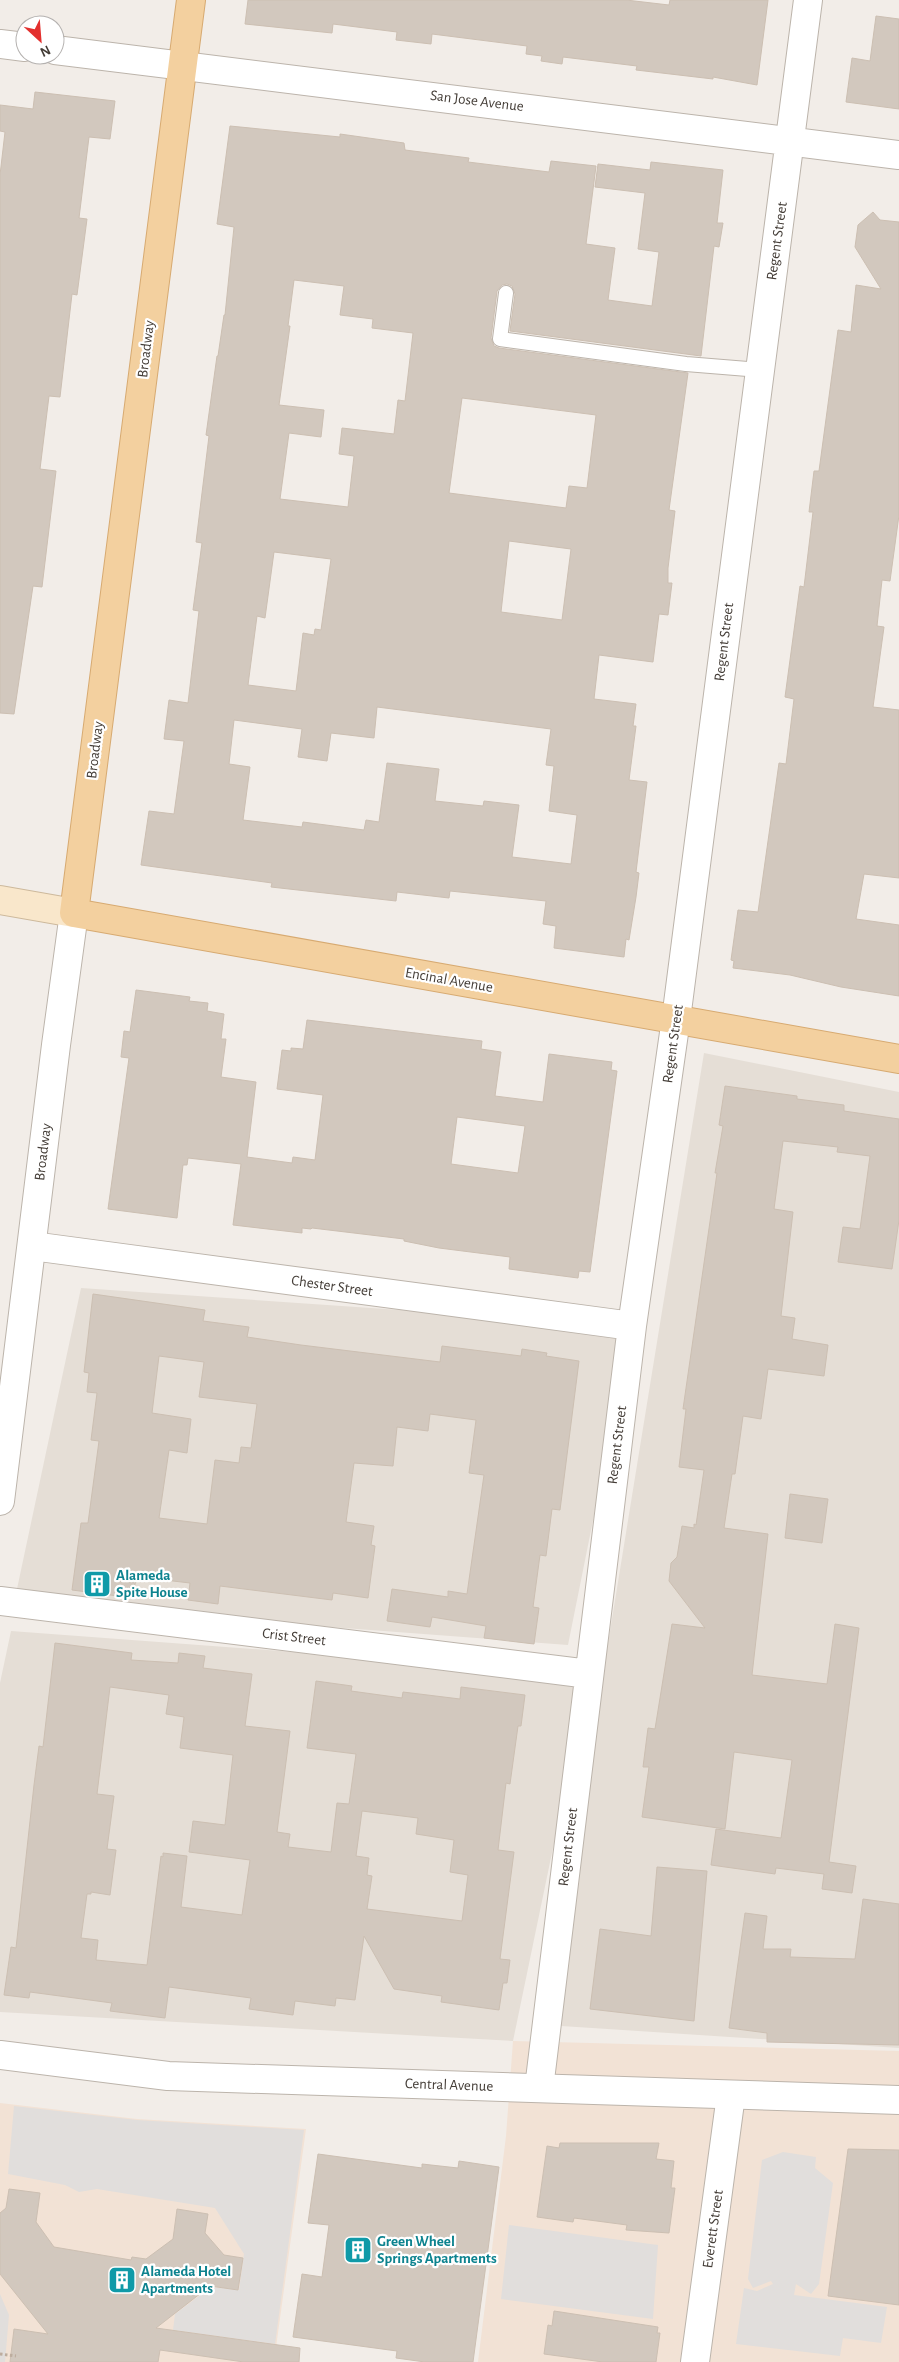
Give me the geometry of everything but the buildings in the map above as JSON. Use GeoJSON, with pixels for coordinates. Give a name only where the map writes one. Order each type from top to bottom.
{"type":"FeatureCollection","features":[{"type":"Feature","properties":{"kind":"main road","name":"Broadway"},"geometry":{"type":"LineString","coordinates":[[74,913],[191,0]]}},
{"type":"Feature","properties":{"kind":"main road","name":"Encinal Avenue"},"geometry":{"type":"LineString","coordinates":[[0,900],[899,1059]]}},
{"type":"Feature","properties":{"kind":"street","name":"Regent Street"},"geometry":{"type":"LineString","coordinates":[[539,2088],[632,1326],[676,1019],[808,0]]}},
{"type":"Feature","properties":{"kind":"street"},"geometry":{"type":"LineString","coordinates":[[0,44],[15,46]]}},
{"type":"Feature","properties":{"kind":"street","name":"San Jose Avenue"},"geometry":{"type":"LineString","coordinates":[[65,51],[182,64],[899,155]]}},
{"type":"Feature","properties":{"kind":"street","name":"Broadway"},"geometry":{"type":"LineString","coordinates":[[0,1501],[74,913]]}},
{"type":"Feature","properties":{"kind":"street","name":"Chester Street"},"geometry":{"type":"LineString","coordinates":[[32,1246],[632,1326]]}},
{"type":"Feature","properties":{"kind":"street","name":"Crist Street"},"geometry":{"type":"LineString","coordinates":[[0,1601],[589,1674]]}},
{"type":"Feature","properties":{"kind":"street","name":"Central Avenue"},"geometry":{"type":"LineString","coordinates":[[0,2055],[168,2076],[899,2100]]}},
{"type":"Feature","properties":{"kind":"street","name":"Everett Street"},"geometry":{"type":"LineString","coordinates":[[695,2362],[731,2095]]}},
{"type":"Feature","properties":{"kind":"lane"},"geometry":{"type":"LineString","coordinates":[[506,294],[500,339],[686,364],[760,370]]}},
{"type":"Feature","properties":{"kind":"path"},"geometry":{"type":"LineString","coordinates":[[0,2354],[16,2356]]}},
{"type":"Feature","properties":{"kind":"shaded area"},"geometry":{"type":"Polygon","coordinates":[[[704,1053],[899,1092],[899,2048],[546,2025],[704,1053]]]}},
{"type":"Feature","properties":{"kind":"shaded area"},"geometry":{"type":"Polygon","coordinates":[[[81,1288],[632,1326],[568,1645],[14,1603],[81,1288]]]}},
{"type":"Feature","properties":{"kind":"shaded area"},"geometry":{"type":"Polygon","coordinates":[[[11,1631],[589,1674],[513,2041],[0,2012],[0,1683],[11,1631]]]}},
{"type":"Feature","properties":{"kind":"shaded area"},"geometry":{"type":"Polygon","coordinates":[[[513,2041],[899,2051],[899,2362],[478,2362],[506,2136],[513,2041]]]}},
{"type":"Feature","properties":{"kind":"shaded area"},"geometry":{"type":"Polygon","coordinates":[[[0,2103],[137,2119],[306,2129],[274,2362],[0,2362],[0,2103]]]}},
{"type":"Feature","properties":{"kind":"shaded area"},"geometry":{"type":"Polygon","coordinates":[[[14,2106],[137,2120],[304,2130],[275,2344],[173,2330],[175,2314],[211,2287],[239,2290],[244,2254],[215,2208],[97,2189],[79,2192],[65,2185],[8,2174],[14,2106]]]}},
{"type":"Feature","properties":{"kind":"shaded area"},"geometry":{"type":"Polygon","coordinates":[[[783,2152],[816,2157],[815,2168],[833,2183],[819,2284],[811,2294],[796,2284],[794,2295],[887,2307],[881,2343],[843,2338],[840,2356],[736,2344],[744,2288],[757,2291],[773,2284],[771,2281],[753,2288],[748,2279],[762,2160],[783,2152]]]}},
{"type":"Feature","properties":{"kind":"shaded area"},"geometry":{"type":"Polygon","coordinates":[[[509,2225],[658,2245],[653,2319],[501,2299],[509,2225]]]}},
{"type":"Feature","properties":{"kind":"shaded area"},"geometry":{"type":"Polygon","coordinates":[[[0,2294],[9,2315],[5,2362],[0,2362],[0,2294]]]}},
{"type":"Feature","properties":{"kind":"place","name":"Alameda Spite House"},"geometry":{"type":"Point","coordinates":[97,1584]}},
{"type":"Feature","properties":{"kind":"place","name":"Green Wheel Springs Apartments"},"geometry":{"type":"Point","coordinates":[358,2250]}},
{"type":"Feature","properties":{"kind":"place","name":"Alameda Hotel Apartments"},"geometry":{"type":"Point","coordinates":[122,2280]}}]}
